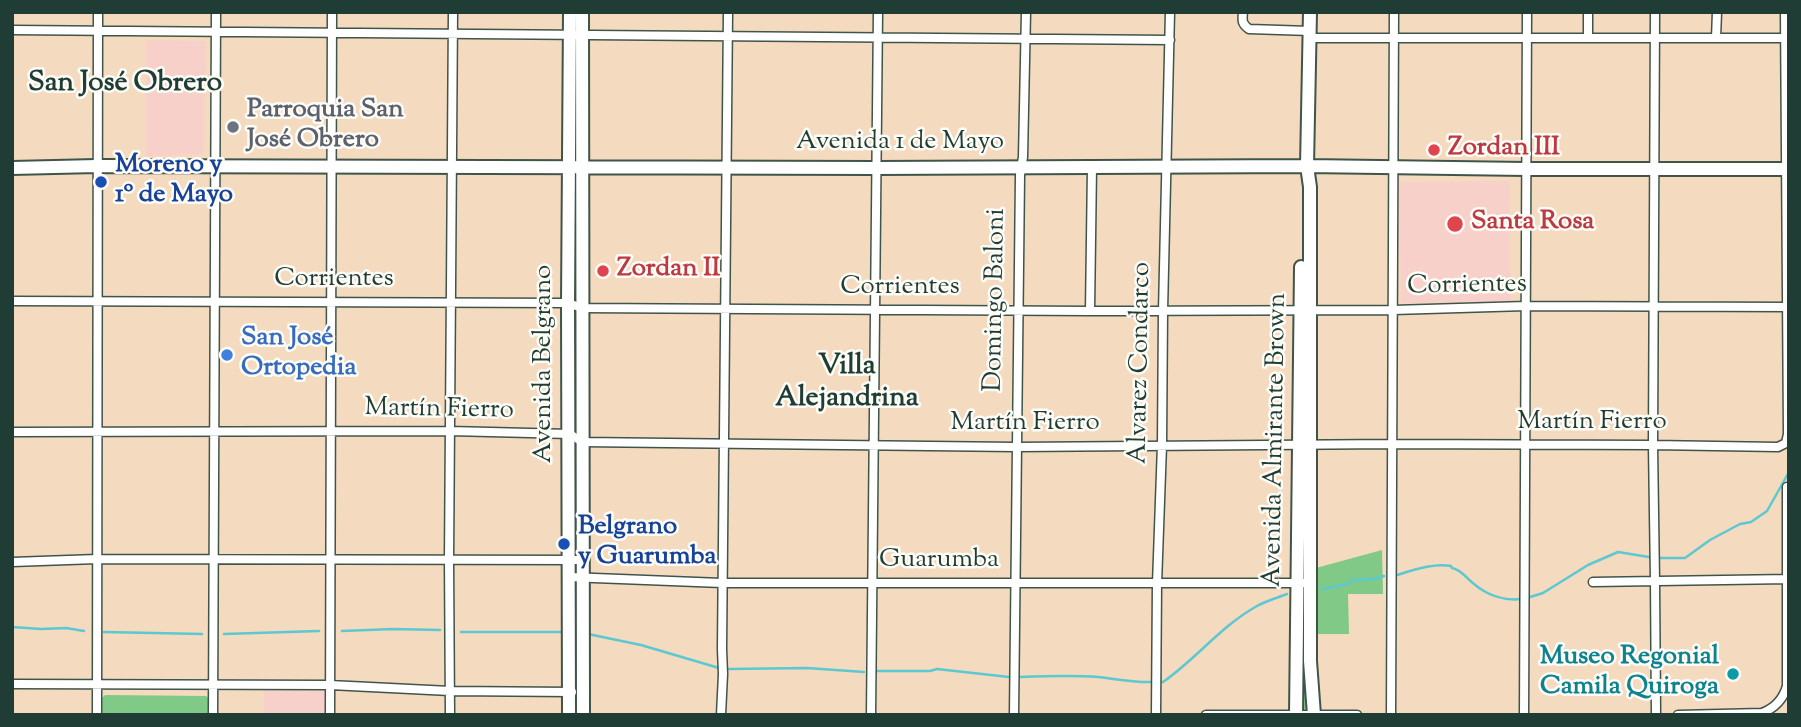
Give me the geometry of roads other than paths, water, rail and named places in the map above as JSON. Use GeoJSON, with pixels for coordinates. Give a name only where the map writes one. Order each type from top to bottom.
{"type":"FeatureCollection","features":[{"type":"Feature","properties":{"kind":"main road","name":"Avenida Belgrano"},"geometry":{"type":"LineString","coordinates":[[570,12],[576,35]]}},
{"type":"Feature","properties":{"kind":"main road","name":"Avenida Belgrano"},"geometry":{"type":"LineString","coordinates":[[569,715],[575,693],[575,577],[582,560],[582,309],[576,167],[576,35],[582,12]]}},
{"type":"Feature","properties":{"kind":"main road","name":"Avenida Almirante Brown"},"geometry":{"type":"LineString","coordinates":[[1296,714],[1304,583],[1305,309],[1302,185],[1307,166],[1310,12]]}},
{"type":"Feature","properties":{"kind":"main road","name":"Avenida 1 de Mayo"},"geometry":{"type":"LineString","coordinates":[[12,168],[1307,166],[1788,169]]}},
{"type":"Feature","properties":{"kind":"main road","name":"Avenida Belgrano"},"geometry":{"type":"LineString","coordinates":[[575,577],[568,561],[568,303],[576,167]]}},
{"type":"Feature","properties":{"kind":"main road","name":"Avenida Almirante Brown"},"geometry":{"type":"LineString","coordinates":[[1304,583],[1314,714]]}},
{"type":"Feature","properties":{"kind":"main road","name":"Avenida Belgrano"},"geometry":{"type":"LineString","coordinates":[[575,693],[583,715]]}},
{"type":"Feature","properties":{"kind":"street"},"geometry":{"type":"LineString","coordinates":[[97,715],[98,12]]}},
{"type":"Feature","properties":{"kind":"street"},"geometry":{"type":"LineString","coordinates":[[214,715],[216,12]]}},
{"type":"Feature","properties":{"kind":"street"},"geometry":{"type":"LineString","coordinates":[[330,715],[332,12]]}},
{"type":"Feature","properties":{"kind":"street"},"geometry":{"type":"LineString","coordinates":[[450,715],[453,12]]}},
{"type":"Feature","properties":{"kind":"street"},"geometry":{"type":"LineString","coordinates":[[721,715],[728,12]]}},
{"type":"Feature","properties":{"kind":"street"},"geometry":{"type":"LineString","coordinates":[[871,715],[878,12]]}},
{"type":"Feature","properties":{"kind":"street","name":"Domingo Baloni"},"geometry":{"type":"LineString","coordinates":[[1014,715],[1020,175],[1023,157],[1026,12]]}},
{"type":"Feature","properties":{"kind":"street","name":"Alvarez Condarco"},"geometry":{"type":"LineString","coordinates":[[1156,715],[1170,12]]}},
{"type":"Feature","properties":{"kind":"street"},"geometry":{"type":"LineString","coordinates":[[1242,12],[1242,21],[1249,29],[1310,34],[1394,38],[1787,38]]}},
{"type":"Feature","properties":{"kind":"street"},"geometry":{"type":"LineString","coordinates":[[1391,715],[1394,12]]}},
{"type":"Feature","properties":{"kind":"street"},"geometry":{"type":"LineString","coordinates":[[1524,715],[1527,12]]}},
{"type":"Feature","properties":{"kind":"street"},"geometry":{"type":"LineString","coordinates":[[1588,12],[1588,38]]}},
{"type":"Feature","properties":{"kind":"street"},"geometry":{"type":"LineString","coordinates":[[1655,12],[1653,445],[1656,715]]}},
{"type":"Feature","properties":{"kind":"street"},"geometry":{"type":"LineString","coordinates":[[1716,38],[1717,12]]}},
{"type":"Feature","properties":{"kind":"street"},"geometry":{"type":"LineString","coordinates":[[1785,12],[1788,307]]}},
{"type":"Feature","properties":{"kind":"street"},"geometry":{"type":"LineString","coordinates":[[12,30],[1170,40]]}},
{"type":"Feature","properties":{"kind":"street"},"geometry":{"type":"LineString","coordinates":[[1090,311],[1092,167]]}},
{"type":"Feature","properties":{"kind":"street","name":"Corrientes"},"geometry":{"type":"LineString","coordinates":[[12,301],[568,303],[582,309],[725,310],[1788,307]]}},
{"type":"Feature","properties":{"kind":"street","name":"Martín Fierro"},"geometry":{"type":"LineString","coordinates":[[583,442],[1016,447],[1525,444],[1778,447],[1786,443],[1788,434],[1788,307]]}},
{"type":"Feature","properties":{"kind":"street","name":"Martín Fierro"},"geometry":{"type":"LineString","coordinates":[[12,432],[450,431],[570,434]]}},
{"type":"Feature","properties":{"kind":"street"},"geometry":{"type":"LineString","coordinates":[[570,434],[583,442]]}},
{"type":"Feature","properties":{"kind":"street"},"geometry":{"type":"LineString","coordinates":[[1678,715],[1762,713],[1771,710],[1784,696],[1787,686],[1787,487]]}},
{"type":"Feature","properties":{"kind":"street"},"geometry":{"type":"LineString","coordinates":[[12,562],[97,559],[582,560]]}},
{"type":"Feature","properties":{"kind":"street","name":"Guarumba"},"geometry":{"type":"LineString","coordinates":[[575,577],[722,583],[1304,583]]}},
{"type":"Feature","properties":{"kind":"street"},"geometry":{"type":"LineString","coordinates":[[1592,582],[1788,579]]}},
{"type":"Feature","properties":{"kind":"street"},"geometry":{"type":"LineString","coordinates":[[12,684],[330,685],[575,693]]}},
{"type":"Feature","properties":{"kind":"street"},"geometry":{"type":"LineString","coordinates":[[1206,715],[1357,715]]}},
{"type":"Feature","properties":{"kind":"waterway"},"geometry":{"type":"LineString","coordinates":[[1527,598],[1543,593],[1588,565],[1618,552],[1655,558],[1685,558],[1710,540],[1740,524],[1751,522],[1767,511],[1789,472]]}},
{"type":"Feature","properties":{"kind":"waterway"},"geometry":{"type":"LineString","coordinates":[[1397,575],[1430,566],[1451,566],[1490,594],[1521,599]]}},
{"type":"Feature","properties":{"kind":"waterway"},"geometry":{"type":"LineString","coordinates":[[1322,589],[1344,585],[1354,580],[1384,576]]}},
{"type":"Feature","properties":{"kind":"waterway"},"geometry":{"type":"LineString","coordinates":[[1159,682],[1175,673],[1244,614],[1260,604],[1287,594]]}},
{"type":"Feature","properties":{"kind":"waterway"},"geometry":{"type":"LineString","coordinates":[[12,627],[84,631]]}},
{"type":"Feature","properties":{"kind":"waterway"},"geometry":{"type":"LineString","coordinates":[[342,631],[440,630]]}},
{"type":"Feature","properties":{"kind":"waterway"},"geometry":{"type":"LineString","coordinates":[[224,634],[319,631]]}},
{"type":"Feature","properties":{"kind":"waterway"},"geometry":{"type":"LineString","coordinates":[[104,632],[202,634]]}},
{"type":"Feature","properties":{"kind":"waterway"},"geometry":{"type":"LineString","coordinates":[[461,632],[563,632]]}},
{"type":"Feature","properties":{"kind":"waterway"},"geometry":{"type":"LineString","coordinates":[[588,634],[641,645],[719,668]]}},
{"type":"Feature","properties":{"kind":"waterway"},"geometry":{"type":"LineString","coordinates":[[729,669],[807,668],[864,672]]}},
{"type":"Feature","properties":{"kind":"waterway"},"geometry":{"type":"LineString","coordinates":[[876,671],[937,669],[1009,677]]}},
{"type":"Feature","properties":{"kind":"waterway"},"geometry":{"type":"LineString","coordinates":[[1020,677],[1078,676],[1153,682]]}},
{"type":"Feature","properties":{"kind":"place","name":"Parroquia San José Obrero"},"geometry":{"type":"Point","coordinates":[233,127]}},
{"type":"Feature","properties":{"kind":"place","name":"Zordan III"},"geometry":{"type":"Point","coordinates":[1434,150]}},
{"type":"Feature","properties":{"kind":"place","name":"Moreno y 1º de Mayo"},"geometry":{"type":"Point","coordinates":[101,182]}},
{"type":"Feature","properties":{"kind":"place","name":"Santa Rosa"},"geometry":{"type":"Point","coordinates":[1455,224]}},
{"type":"Feature","properties":{"kind":"place","name":"Zordan II"},"geometry":{"type":"Point","coordinates":[603,271]}},
{"type":"Feature","properties":{"kind":"place","name":"San José Ortopedia"},"geometry":{"type":"Point","coordinates":[227,355]}},
{"type":"Feature","properties":{"kind":"place","name":"Belgrano y Guarumba"},"geometry":{"type":"Point","coordinates":[564,544]}},
{"type":"Feature","properties":{"kind":"place","name":"Museo Regonial Camila Quiroga"},"geometry":{"type":"Point","coordinates":[1733,674]}},
{"type":"Feature","properties":{"kind":"district","name":"San José Obrero"},"geometry":{"type":"Point","coordinates":[125,85]}},
{"type":"Feature","properties":{"kind":"district","name":"Villa Alejandrina"},"geometry":{"type":"Point","coordinates":[847,384]}}]}
